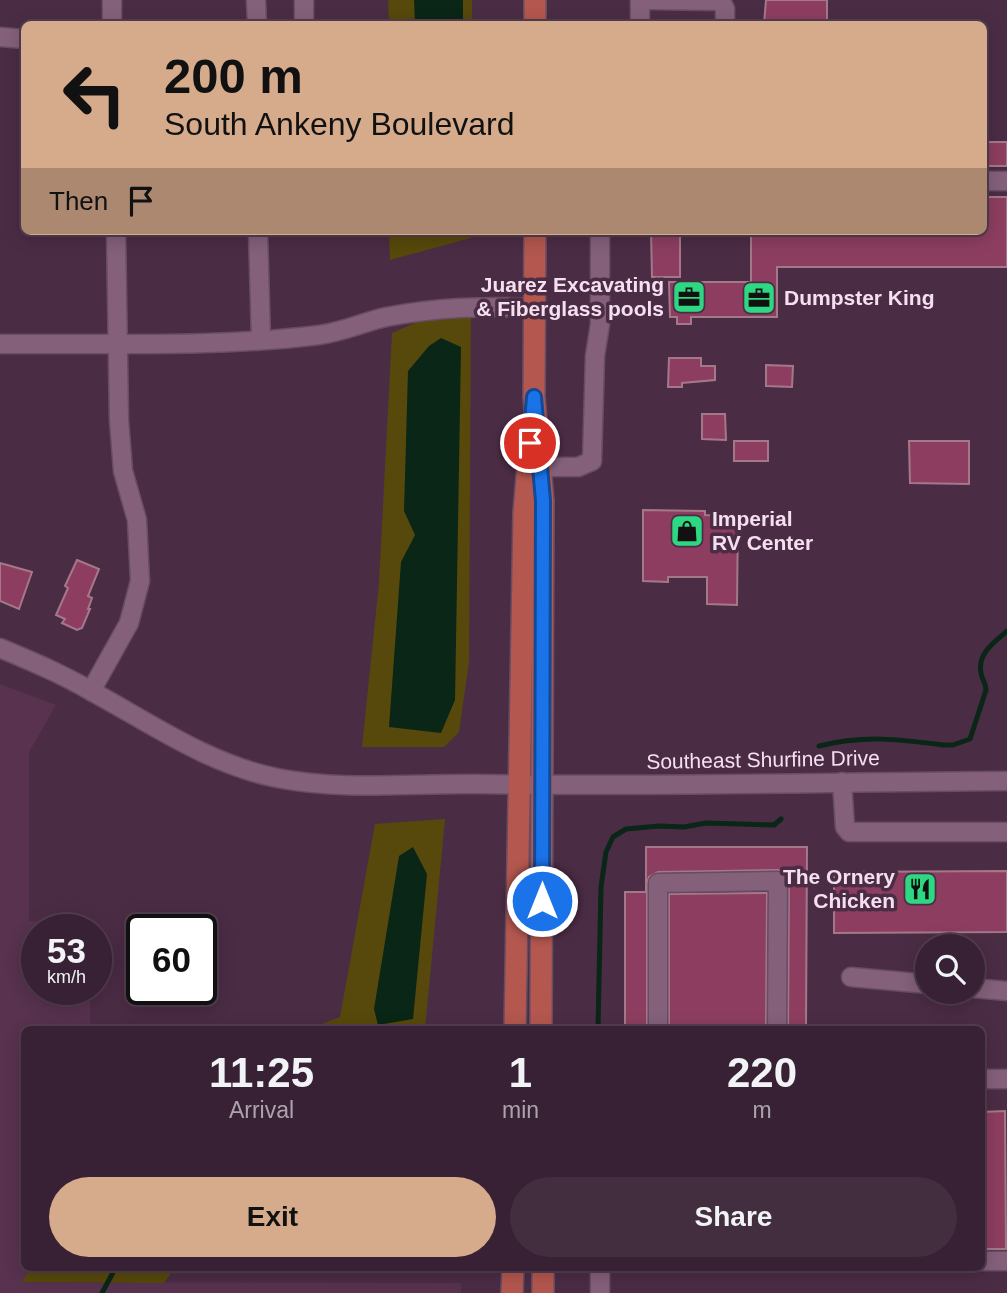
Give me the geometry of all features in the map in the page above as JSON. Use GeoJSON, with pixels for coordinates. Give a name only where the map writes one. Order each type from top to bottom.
{"type":"FeatureCollection","features":[{"type":"Feature","properties":{"kind":"main road"},"geometry":{"type":"LineString","coordinates":[[535,0],[535,21]]}},
{"type":"Feature","properties":{"kind":"main road"},"geometry":{"type":"LineString","coordinates":[[534,235],[534,397],[543,501],[541,1026]]}},
{"type":"Feature","properties":{"kind":"main road"},"geometry":{"type":"LineString","coordinates":[[514,1026],[524,512],[534,397]]}},
{"type":"Feature","properties":{"kind":"main road"},"geometry":{"type":"LineString","coordinates":[[512,1293],[513,1271]]}},
{"type":"Feature","properties":{"kind":"main road"},"geometry":{"type":"LineString","coordinates":[[543,1271],[543,1293]]}},
{"type":"Feature","properties":{"kind":"street"},"geometry":{"type":"LineString","coordinates":[[112,0],[112,21]]}},
{"type":"Feature","properties":{"kind":"street"},"geometry":{"type":"LineString","coordinates":[[257,0],[257,21]]}},
{"type":"Feature","properties":{"kind":"street"},"geometry":{"type":"LineString","coordinates":[[304,0],[304,21]]}},
{"type":"Feature","properties":{"kind":"street"},"geometry":{"type":"LineString","coordinates":[[640,0],[640,21]]}},
{"type":"Feature","properties":{"kind":"street"},"geometry":{"type":"LineString","coordinates":[[648,0],[722,1],[725,21]]}},
{"type":"Feature","properties":{"kind":"street"},"geometry":{"type":"LineString","coordinates":[[0,37],[21,39]]}},
{"type":"Feature","properties":{"kind":"street"},"geometry":{"type":"LineString","coordinates":[[987,181],[1007,181]]}},
{"type":"Feature","properties":{"kind":"street"},"geometry":{"type":"LineString","coordinates":[[91,691],[129,623],[139,581],[137,520],[123,471],[116,235]]}},
{"type":"Feature","properties":{"kind":"street"},"geometry":{"type":"LineString","coordinates":[[258,235],[261,340]]}},
{"type":"Feature","properties":{"kind":"street"},"geometry":{"type":"LineString","coordinates":[[540,467],[578,467],[592,461],[595,356],[600,324],[600,235]]}},
{"type":"Feature","properties":{"kind":"street"},"geometry":{"type":"LineString","coordinates":[[0,344],[261,340],[322,334],[386,317],[453,306],[534,308]]}},
{"type":"Feature","properties":{"kind":"street","name":"Southeast Shurfine Drive"},"geometry":{"type":"LineString","coordinates":[[0,648],[37,663],[91,691],[187,746],[234,766],[276,778],[346,785],[520,786],[1007,781]]}},
{"type":"Feature","properties":{"kind":"street"},"geometry":{"type":"LineString","coordinates":[[842,782],[845,827],[849,832],[1007,832]]}},
{"type":"Feature","properties":{"kind":"street"},"geometry":{"type":"LineString","coordinates":[[658,1026],[658,883],[778,881],[777,1026]]}},
{"type":"Feature","properties":{"kind":"street"},"geometry":{"type":"LineString","coordinates":[[850,977],[915,983]]}},
{"type":"Feature","properties":{"kind":"street"},"geometry":{"type":"LineString","coordinates":[[985,989],[1007,991]]}},
{"type":"Feature","properties":{"kind":"street"},"geometry":{"type":"LineString","coordinates":[[985,1079],[1007,1079]]}},
{"type":"Feature","properties":{"kind":"street"},"geometry":{"type":"LineString","coordinates":[[985,1261],[1007,1261]]}},
{"type":"Feature","properties":{"kind":"street"},"geometry":{"type":"LineString","coordinates":[[600,1271],[600,1293]]}},
{"type":"Feature","properties":{"kind":"shaded area"},"geometry":{"type":"Polygon","coordinates":[[[388,0],[472,0],[472,21],[389,21],[388,0]]]}},
{"type":"Feature","properties":{"kind":"shaded area"},"geometry":{"type":"Polygon","coordinates":[[[414,0],[463,0],[463,21],[415,21],[414,0]]]}},
{"type":"Feature","properties":{"kind":"shaded area"},"geometry":{"type":"Polygon","coordinates":[[[389,235],[471,235],[471,238],[390,260],[389,235]]]}},
{"type":"Feature","properties":{"kind":"shaded area"},"geometry":{"type":"Polygon","coordinates":[[[471,312],[469,662],[459,732],[444,747],[362,747],[379,583],[392,333],[439,313],[471,312]]]}},
{"type":"Feature","properties":{"kind":"shaded area"},"geometry":{"type":"Polygon","coordinates":[[[441,338],[461,347],[455,700],[441,733],[389,727],[401,562],[415,535],[404,511],[408,371],[429,346],[441,338]]]}},
{"type":"Feature","properties":{"kind":"shaded area"},"geometry":{"type":"Polygon","coordinates":[[[0,684],[56,705],[29,752],[29,914],[21,914],[21,1005],[90,1005],[90,1026],[21,1026],[21,1271],[30,1271],[23,1282],[461,1283],[461,1293],[0,1293],[0,684]]]}},
{"type":"Feature","properties":{"kind":"shaded area"},"geometry":{"type":"Polygon","coordinates":[[[445,819],[425,1026],[318,1026],[340,1017],[375,824],[445,819]]]}},
{"type":"Feature","properties":{"kind":"shaded area"},"geometry":{"type":"Polygon","coordinates":[[[413,847],[427,874],[413,1019],[378,1025],[374,1009],[399,856],[413,847]]]}},
{"type":"Feature","properties":{"kind":"shaded area"},"geometry":{"type":"Polygon","coordinates":[[[29,1271],[172,1271],[164,1283],[22,1282],[29,1271]]]}},
{"type":"Feature","properties":{"kind":"building"},"geometry":{"type":"Polygon","coordinates":[[[766,0],[827,0],[827,21],[764,21],[766,0]]]}},
{"type":"Feature","properties":{"kind":"building"},"geometry":{"type":"Polygon","coordinates":[[[987,142],[1007,142],[1007,166],[987,166],[987,142]]]}},
{"type":"Feature","properties":{"kind":"building"},"geometry":{"type":"Polygon","coordinates":[[[987,197],[1007,197],[1007,267],[777,267],[777,317],[691,317],[691,324],[677,324],[677,317],[670,317],[669,282],[751,282],[751,235],[987,235],[987,197]]]}},
{"type":"Feature","properties":{"kind":"building"},"geometry":{"type":"Polygon","coordinates":[[[651,235],[680,235],[680,277],[652,277],[651,235]]]}},
{"type":"Feature","properties":{"kind":"building"},"geometry":{"type":"Polygon","coordinates":[[[669,358],[701,358],[701,366],[715,366],[715,380],[668,387],[669,358]]]}},
{"type":"Feature","properties":{"kind":"building"},"geometry":{"type":"Polygon","coordinates":[[[766,365],[793,366],[792,387],[766,386],[766,365]]]}},
{"type":"Feature","properties":{"kind":"building"},"geometry":{"type":"Polygon","coordinates":[[[702,414],[725,414],[726,440],[702,439],[702,414]]]}},
{"type":"Feature","properties":{"kind":"building"},"geometry":{"type":"Polygon","coordinates":[[[734,441],[768,441],[768,461],[734,461],[734,441]]]}},
{"type":"Feature","properties":{"kind":"building"},"geometry":{"type":"Polygon","coordinates":[[[909,441],[969,441],[969,484],[910,483],[909,441]]]}},
{"type":"Feature","properties":{"kind":"building"},"geometry":{"type":"Polygon","coordinates":[[[643,510],[705,511],[705,515],[738,516],[737,605],[707,604],[707,577],[668,577],[668,582],[643,581],[643,510]]]}},
{"type":"Feature","properties":{"kind":"building"},"geometry":{"type":"Polygon","coordinates":[[[77,560],[99,569],[88,596],[92,598],[90,609],[82,628],[77,630],[62,623],[65,619],[56,615],[77,560]]]}},
{"type":"Feature","properties":{"kind":"building"},"geometry":{"type":"Polygon","coordinates":[[[0,563],[32,572],[19,609],[0,601],[0,563]]]}},
{"type":"Feature","properties":{"kind":"building"},"geometry":{"type":"Polygon","coordinates":[[[646,847],[807,847],[806,1026],[788,1026],[789,881],[784,872],[778,870],[658,872],[649,877],[647,1026],[625,1026],[625,892],[646,892],[646,847]]]}},
{"type":"Feature","properties":{"kind":"building"},"geometry":{"type":"Polygon","coordinates":[[[1007,871],[1007,932],[834,933],[834,872],[1007,871]]]}},
{"type":"Feature","properties":{"kind":"building"},"geometry":{"type":"Polygon","coordinates":[[[767,893],[766,1026],[669,1026],[669,894],[767,893]]]}},
{"type":"Feature","properties":{"kind":"building"},"geometry":{"type":"Polygon","coordinates":[[[1005,1111],[1006,1249],[985,1249],[985,1112],[1005,1111]]]}},
{"type":"Feature","properties":{"kind":"waterway"},"geometry":{"type":"LineString","coordinates":[[819,746],[851,740],[881,739],[953,745],[970,739],[986,690],[980,666],[984,654],[1007,631]]}},
{"type":"Feature","properties":{"kind":"waterway"},"geometry":{"type":"LineString","coordinates":[[598,1026],[601,887],[606,852],[613,837],[626,829],[684,827],[706,823],[774,825],[781,819]]}},
{"type":"Feature","properties":{"kind":"waterway"},"geometry":{"type":"LineString","coordinates":[[102,1293],[114,1271]]}},
{"type":"Feature","properties":{"kind":"place","name":"Juarez Excavating & Fiberglass pools"},"geometry":{"type":"Point","coordinates":[689,297]}},
{"type":"Feature","properties":{"kind":"place","name":"Dumpster King"},"geometry":{"type":"Point","coordinates":[759,298]}},
{"type":"Feature","properties":{"kind":"place","name":"Imperial RV Center"},"geometry":{"type":"Point","coordinates":[687,531]}},
{"type":"Feature","properties":{"kind":"place","name":"The Ornery Chicken"},"geometry":{"type":"Point","coordinates":[920,889]}},
{"type":"Feature","properties":{"kind":"route"},"geometry":{"type":"LineString","coordinates":[[530,443],[534,397],[543,501],[542,901]]}}]}
